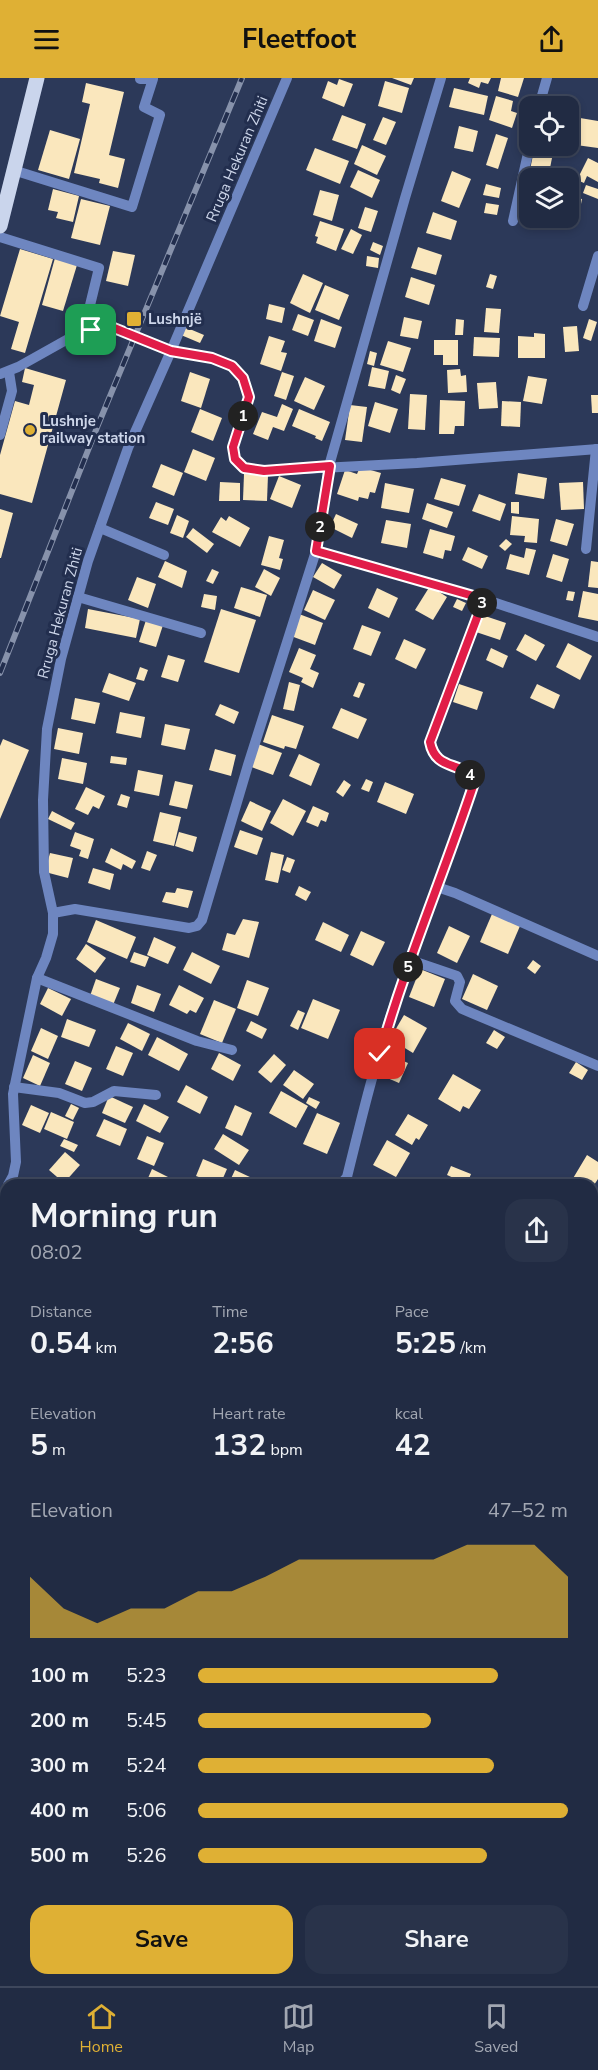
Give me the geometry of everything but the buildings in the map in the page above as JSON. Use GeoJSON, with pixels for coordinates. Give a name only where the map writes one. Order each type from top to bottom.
{"type":"FeatureCollection","features":[{"type":"Feature","properties":{"kind":"main road"},"geometry":{"type":"LineString","coordinates":[[0,226],[37,78]]}},
{"type":"Feature","properties":{"kind":"street","name":"Rruga Hekuran Zhiti"},"geometry":{"type":"LineString","coordinates":[[11,1179],[15,1162],[14,1087],[37,978],[53,934],[53,913],[44,872],[43,800],[46,729],[61,659],[78,597],[128,448],[287,78]]}},
{"type":"Feature","properties":{"kind":"street"},"geometry":{"type":"LineString","coordinates":[[53,913],[75,909],[189,928],[197,926],[202,920],[248,765],[316,551],[330,466],[441,78]]}},
{"type":"Feature","properties":{"kind":"street"},"geometry":{"type":"LineString","coordinates":[[542,96],[547,78]]}},
{"type":"Feature","properties":{"kind":"street"},"geometry":{"type":"LineString","coordinates":[[13,170],[132,207],[160,116],[144,108],[153,79],[140,79]]}},
{"type":"Feature","properties":{"kind":"street"},"geometry":{"type":"LineString","coordinates":[[513,221],[527,156]]}},
{"type":"Feature","properties":{"kind":"street"},"geometry":{"type":"LineString","coordinates":[[0,237],[99,268],[84,330]]}},
{"type":"Feature","properties":{"kind":"street"},"geometry":{"type":"LineString","coordinates":[[583,306],[598,256]]}},
{"type":"Feature","properties":{"kind":"street"},"geometry":{"type":"LineString","coordinates":[[0,435],[12,391],[4,373],[84,330],[114,328],[171,351],[212,358],[232,366],[243,378],[249,397],[233,447],[235,459],[244,468],[264,471],[417,463],[597,449],[586,549]]}},
{"type":"Feature","properties":{"kind":"street"},"geometry":{"type":"LineString","coordinates":[[100,528],[164,555]]}},
{"type":"Feature","properties":{"kind":"street"},"geometry":{"type":"LineString","coordinates":[[316,551],[484,599],[598,637]]}},
{"type":"Feature","properties":{"kind":"street"},"geometry":{"type":"LineString","coordinates":[[78,597],[201,633]]}},
{"type":"Feature","properties":{"kind":"street"},"geometry":{"type":"LineString","coordinates":[[345,1179],[386,1031],[410,960],[456,840],[474,783],[471,776],[459,768],[437,759],[432,752],[430,742],[484,599]]}},
{"type":"Feature","properties":{"kind":"street"},"geometry":{"type":"LineString","coordinates":[[437,887],[598,956]]}},
{"type":"Feature","properties":{"kind":"street"},"geometry":{"type":"LineString","coordinates":[[410,960],[456,976],[460,982],[455,1001],[462,1009],[598,1066]]}},
{"type":"Feature","properties":{"kind":"street"},"geometry":{"type":"LineString","coordinates":[[37,978],[197,1041],[232,1050]]}},
{"type":"Feature","properties":{"kind":"street"},"geometry":{"type":"LineString","coordinates":[[14,1087],[59,1093],[85,1104],[114,1091],[156,1095]]}},
{"type":"Feature","properties":{"kind":"railway"},"geometry":{"type":"LineString","coordinates":[[0,673],[98,425],[242,78]]}},
{"type":"Feature","properties":{"kind":"place","name":"Lushnjë"},"geometry":{"type":"Point","coordinates":[134,319]}},
{"type":"Feature","properties":{"kind":"place","name":"Lushnje railway station"},"geometry":{"type":"Point","coordinates":[30,430]}},
{"type":"Feature","properties":{"kind":"route"},"geometry":{"type":"LineString","coordinates":[[91,330],[114,328],[171,351],[212,358],[232,366],[243,378],[249,397],[233,447],[235,459],[244,468],[264,471],[330,466],[316,551],[484,599],[430,742],[432,752],[437,759],[459,768],[471,776],[474,783],[456,840],[393,1008],[380,1054]]}}]}
